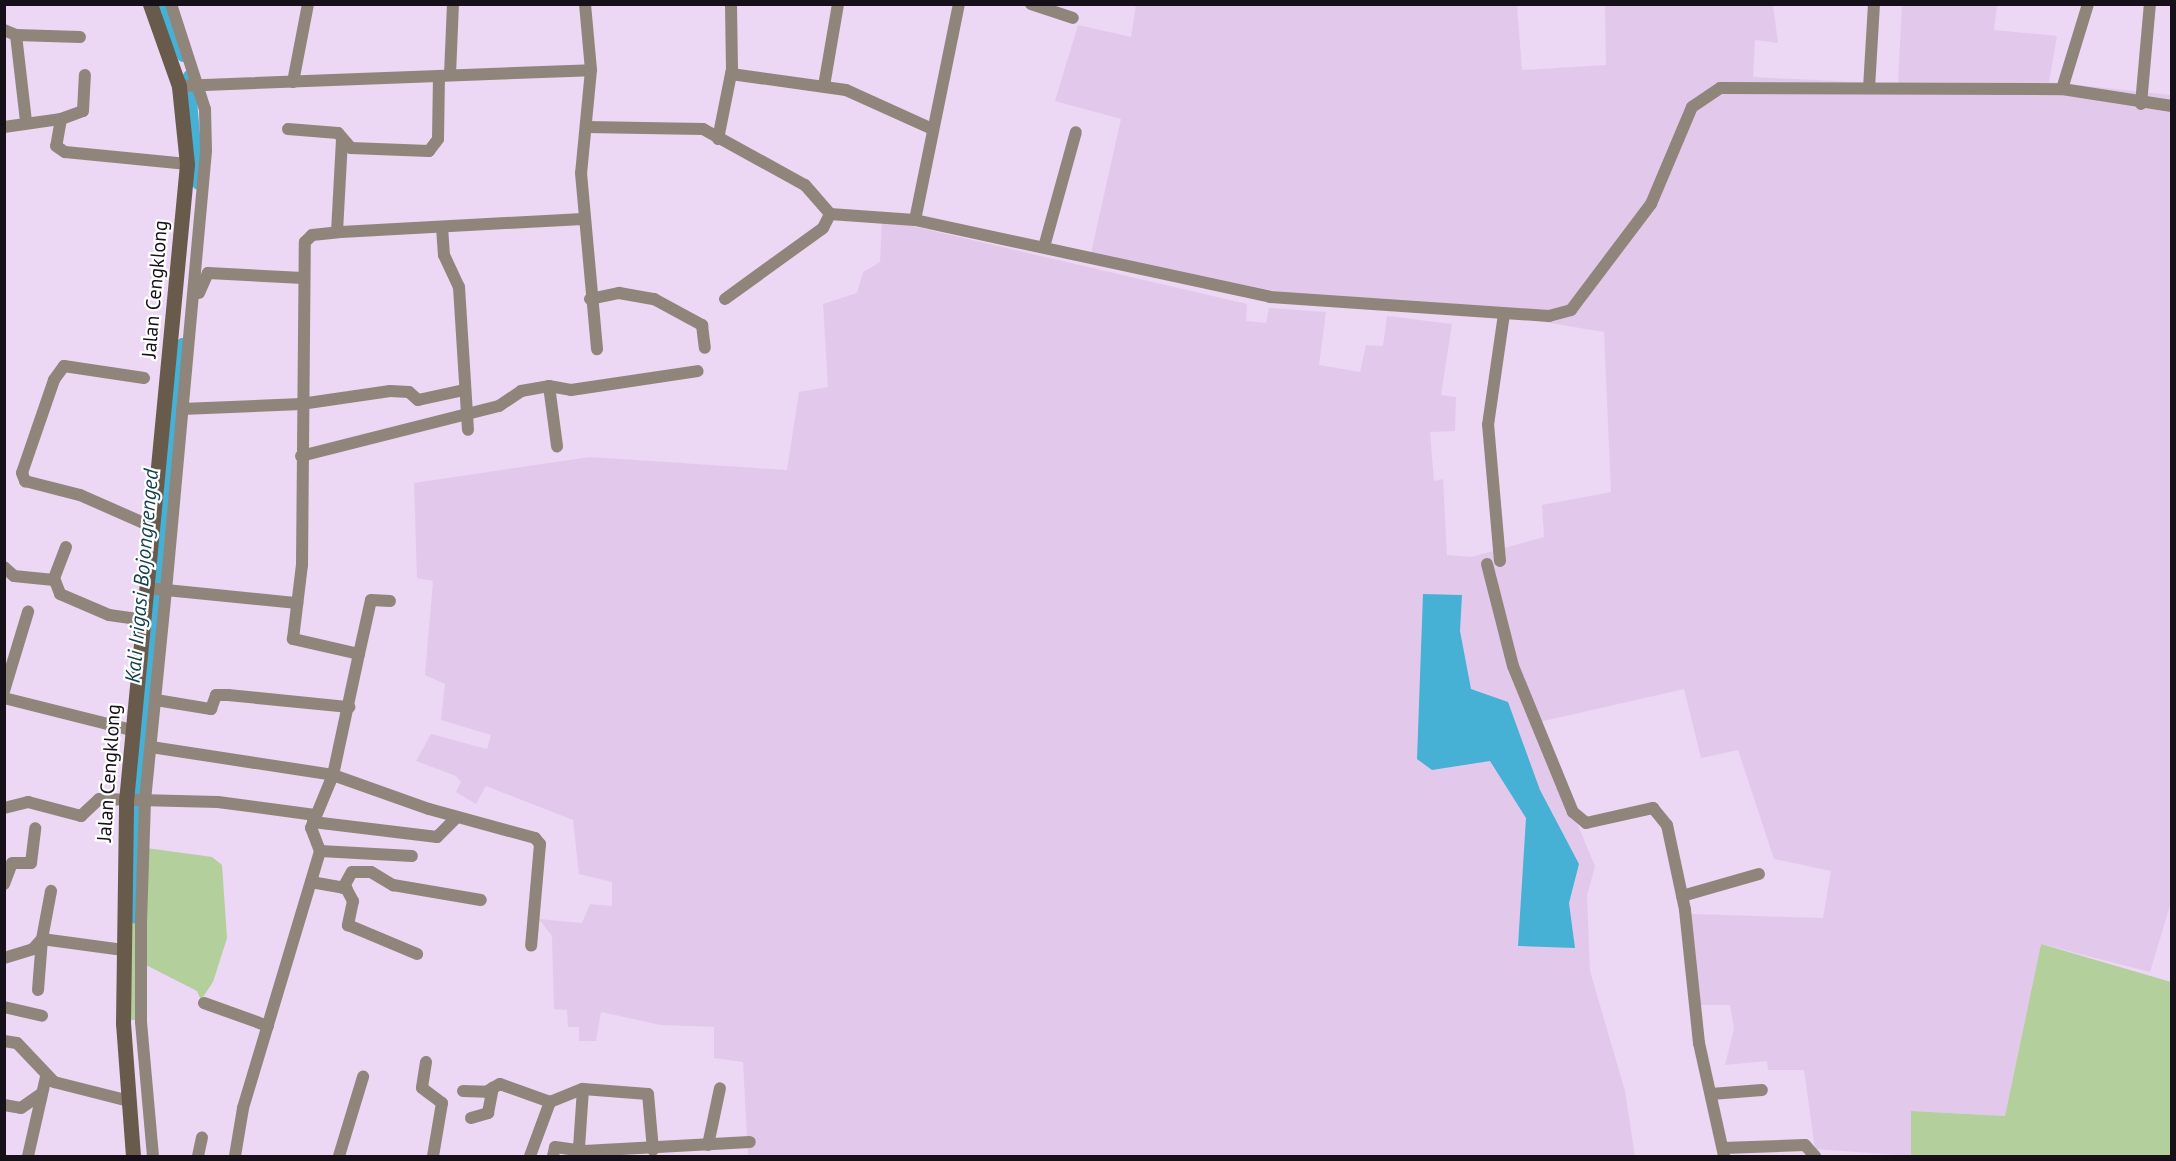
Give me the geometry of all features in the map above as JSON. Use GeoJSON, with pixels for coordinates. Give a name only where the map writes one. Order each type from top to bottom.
{"type":"FeatureCollection","features":[{"type":"Feature","properties":{"kind":"main road","name":"Jalan Cengklong"},"geometry":{"type":"LineString","coordinates":[[133,1156],[129,1101],[136,1079],[133,1022],[123,950],[142,739],[143,620],[157,589],[153,527],[176,399],[189,85],[150,4]]}},
{"type":"Feature","properties":{"kind":"street"},"geometry":{"type":"LineString","coordinates":[[171,4],[189,85],[205,109],[206,151],[192,304],[176,399],[301,404],[390,391],[409,392],[418,400],[464,390]]}},
{"type":"Feature","properties":{"kind":"street"},"geometry":{"type":"LineString","coordinates":[[293,82],[308,4]]}},
{"type":"Feature","properties":{"kind":"street"},"geometry":{"type":"LineString","coordinates":[[288,129],[338,133],[351,148],[433,149],[453,4]]}},
{"type":"Feature","properties":{"kind":"street"},"geometry":{"type":"LineString","coordinates":[[585,4],[592,38],[583,219],[597,349]]}},
{"type":"Feature","properties":{"kind":"street"},"geometry":{"type":"LineString","coordinates":[[718,139],[731,74],[731,4]]}},
{"type":"Feature","properties":{"kind":"street"},"geometry":{"type":"LineString","coordinates":[[824,86],[838,4]]}},
{"type":"Feature","properties":{"kind":"street"},"geometry":{"type":"LineString","coordinates":[[915,220],[930,128],[960,4]]}},
{"type":"Feature","properties":{"kind":"street"},"geometry":{"type":"LineString","coordinates":[[1031,4],[1073,18]]}},
{"type":"Feature","properties":{"kind":"street"},"geometry":{"type":"LineString","coordinates":[[1869,88],[1874,4]]}},
{"type":"Feature","properties":{"kind":"street"},"geometry":{"type":"LineString","coordinates":[[2062,89],[2088,4]]}},
{"type":"Feature","properties":{"kind":"street"},"geometry":{"type":"LineString","coordinates":[[2140,104],[2150,4]]}},
{"type":"Feature","properties":{"kind":"street"},"geometry":{"type":"LineString","coordinates":[[26,121],[10,32],[80,36]]}},
{"type":"Feature","properties":{"kind":"street"},"geometry":{"type":"LineString","coordinates":[[189,85],[591,70]]}},
{"type":"Feature","properties":{"kind":"street"},"geometry":{"type":"LineString","coordinates":[[731,74],[846,90],[930,128]]}},
{"type":"Feature","properties":{"kind":"street"},"geometry":{"type":"LineString","coordinates":[[4,127],[26,121],[62,119],[83,111],[85,75]]}},
{"type":"Feature","properties":{"kind":"street"},"geometry":{"type":"LineString","coordinates":[[586,127],[699,128],[805,185],[830,214],[915,220],[1270,297],[1562,316],[1571,310],[1651,204],[1692,107],[1704,94],[1720,88],[2062,89],[2140,104],[2172,106]]}},
{"type":"Feature","properties":{"kind":"street"},"geometry":{"type":"LineString","coordinates":[[62,119],[56,146],[64,152],[187,164]]}},
{"type":"Feature","properties":{"kind":"street"},"geometry":{"type":"LineString","coordinates":[[1044,247],[1076,132]]}},
{"type":"Feature","properties":{"kind":"street"},"geometry":{"type":"LineString","coordinates":[[337,232],[342,140]]}},
{"type":"Feature","properties":{"kind":"street"},"geometry":{"type":"LineString","coordinates":[[725,299],[823,228],[830,214]]}},
{"type":"Feature","properties":{"kind":"street"},"geometry":{"type":"LineString","coordinates":[[359,654],[295,642],[297,603],[303,565],[301,404],[306,238],[337,232],[583,219]]}},
{"type":"Feature","properties":{"kind":"street"},"geometry":{"type":"LineString","coordinates":[[442,227],[444,255],[459,287],[468,430]]}},
{"type":"Feature","properties":{"kind":"street"},"geometry":{"type":"LineString","coordinates":[[192,304],[208,273],[303,278]]}},
{"type":"Feature","properties":{"kind":"street"},"geometry":{"type":"LineString","coordinates":[[590,299],[619,293],[654,298],[702,325],[705,348]]}},
{"type":"Feature","properties":{"kind":"street"},"geometry":{"type":"LineString","coordinates":[[1500,561],[1488,425],[1504,314]]}},
{"type":"Feature","properties":{"kind":"street"},"geometry":{"type":"LineString","coordinates":[[144,378],[64,366],[54,380],[22,473],[26,481],[80,495],[153,527]]}},
{"type":"Feature","properties":{"kind":"street"},"geometry":{"type":"LineString","coordinates":[[301,456],[466,411],[497,406],[513,394],[549,386],[572,390],[698,371]]}},
{"type":"Feature","properties":{"kind":"street"},"geometry":{"type":"LineString","coordinates":[[549,386],[557,446]]}},
{"type":"Feature","properties":{"kind":"street"},"geometry":{"type":"LineString","coordinates":[[133,1022],[136,801],[142,739],[156,700],[157,589],[171,433]]}},
{"type":"Feature","properties":{"kind":"street"},"geometry":{"type":"LineString","coordinates":[[54,580],[66,547]]}},
{"type":"Feature","properties":{"kind":"street"},"geometry":{"type":"LineString","coordinates":[[1486,564],[1513,666],[1569,804],[1586,823],[1653,808],[1673,843],[1682,896],[1699,1044],[1723,1152],[1805,1145],[1815,1156]]}},
{"type":"Feature","properties":{"kind":"street"},"geometry":{"type":"LineString","coordinates":[[4,567],[14,576],[54,580],[71,602],[143,620]]}},
{"type":"Feature","properties":{"kind":"street"},"geometry":{"type":"LineString","coordinates":[[157,589],[297,603]]}},
{"type":"Feature","properties":{"kind":"street"},"geometry":{"type":"LineString","coordinates":[[235,1156],[243,1108],[320,851],[314,818],[333,775],[350,707],[371,600],[390,601]]}},
{"type":"Feature","properties":{"kind":"street"},"geometry":{"type":"LineString","coordinates":[[28,612],[5,698],[142,739],[333,775],[457,817],[540,841],[531,946]]}},
{"type":"Feature","properties":{"kind":"street"},"geometry":{"type":"LineString","coordinates":[[156,700],[211,709],[216,695],[228,694],[350,707]]}},
{"type":"Feature","properties":{"kind":"street"},"geometry":{"type":"LineString","coordinates":[[4,808],[28,802],[81,816],[96,799],[218,802],[437,837],[457,817]]}},
{"type":"Feature","properties":{"kind":"street"},"geometry":{"type":"LineString","coordinates":[[4,884],[12,863],[30,864],[35,828]]}},
{"type":"Feature","properties":{"kind":"street"},"geometry":{"type":"LineString","coordinates":[[320,851],[412,856]]}},
{"type":"Feature","properties":{"kind":"street"},"geometry":{"type":"LineString","coordinates":[[343,888],[355,871],[371,872],[393,885],[420,885],[481,900]]}},
{"type":"Feature","properties":{"kind":"street"},"geometry":{"type":"LineString","coordinates":[[1682,896],[1759,873]]}},
{"type":"Feature","properties":{"kind":"street"},"geometry":{"type":"LineString","coordinates":[[310,882],[343,888],[352,901],[348,925],[417,954]]}},
{"type":"Feature","properties":{"kind":"street"},"geometry":{"type":"LineString","coordinates":[[38,990],[42,939],[51,891]]}},
{"type":"Feature","properties":{"kind":"street"},"geometry":{"type":"LineString","coordinates":[[5,956],[42,939],[123,950]]}},
{"type":"Feature","properties":{"kind":"street"},"geometry":{"type":"LineString","coordinates":[[204,1003],[268,1026]]}},
{"type":"Feature","properties":{"kind":"street"},"geometry":{"type":"LineString","coordinates":[[4,1007],[42,1016]]}},
{"type":"Feature","properties":{"kind":"street"},"geometry":{"type":"LineString","coordinates":[[4,1041],[17,1043],[46,1077],[129,1101]]}},
{"type":"Feature","properties":{"kind":"street"},"geometry":{"type":"LineString","coordinates":[[426,1062],[421,1084],[442,1103],[433,1156]]}},
{"type":"Feature","properties":{"kind":"street"},"geometry":{"type":"LineString","coordinates":[[28,1156],[46,1077]]}},
{"type":"Feature","properties":{"kind":"street"},"geometry":{"type":"LineString","coordinates":[[339,1156],[363,1077]]}},
{"type":"Feature","properties":{"kind":"street"},"geometry":{"type":"LineString","coordinates":[[136,1079],[153,1156]]}},
{"type":"Feature","properties":{"kind":"street"},"geometry":{"type":"LineString","coordinates":[[463,1091],[493,1087],[550,1102],[583,1089],[648,1094],[653,1150]]}},
{"type":"Feature","properties":{"kind":"street"},"geometry":{"type":"LineString","coordinates":[[471,1118],[488,1113],[493,1087]]}},
{"type":"Feature","properties":{"kind":"street"},"geometry":{"type":"LineString","coordinates":[[708,1144],[720,1088]]}},
{"type":"Feature","properties":{"kind":"street"},"geometry":{"type":"LineString","coordinates":[[583,1089],[579,1129],[584,1152]]}},
{"type":"Feature","properties":{"kind":"street"},"geometry":{"type":"LineString","coordinates":[[1711,1094],[1762,1090]]}},
{"type":"Feature","properties":{"kind":"street"},"geometry":{"type":"LineString","coordinates":[[4,1105],[21,1108],[41,1094]]}},
{"type":"Feature","properties":{"kind":"street"},"geometry":{"type":"LineString","coordinates":[[530,1156],[550,1102]]}},
{"type":"Feature","properties":{"kind":"street"},"geometry":{"type":"LineString","coordinates":[[198,1156],[202,1137]]}},
{"type":"Feature","properties":{"kind":"street"},"geometry":{"type":"LineString","coordinates":[[552,1156],[555,1147],[584,1152],[653,1150],[681,1152],[708,1144],[750,1142]]}},
{"type":"Feature","properties":{"kind":"shaded area"},"geometry":{"type":"Polygon","coordinates":[[[1136,4],[1517,5],[1522,70],[1606,65],[1605,5],[1773,5],[1778,43],[1755,40],[1753,77],[1898,84],[1902,5],[1997,5],[1994,30],[2057,36],[2049,82],[2171,95],[2171,902],[2150,972],[2041,944],[2005,1116],[1911,1111],[1911,1156],[1815,1149],[1804,1070],[1768,1070],[1767,1061],[1725,1065],[1734,1029],[1730,1005],[1700,1005],[1691,914],[1823,918],[1831,871],[1774,859],[1738,750],[1701,758],[1684,689],[1535,723],[1595,866],[1587,896],[1590,971],[1625,1091],[1635,1156],[748,1156],[743,1062],[714,1058],[714,1027],[661,1025],[601,1012],[596,1041],[579,1041],[579,1027],[568,1027],[567,1010],[554,1009],[552,936],[539,919],[582,923],[590,904],[612,906],[612,882],[579,874],[573,820],[486,786],[476,804],[456,792],[461,782],[456,776],[416,761],[431,734],[487,749],[491,735],[441,720],[445,684],[425,675],[433,581],[417,578],[414,483],[590,457],[787,470],[799,392],[828,387],[823,304],[857,293],[863,272],[880,262],[882,219],[1247,304],[1246,321],[1266,323],[1269,308],[1326,312],[1319,365],[1360,372],[1366,345],[1383,346],[1387,316],[1452,324],[1441,395],[1456,397],[1455,431],[1430,432],[1434,481],[1443,479],[1447,555],[1471,557],[1544,537],[1542,505],[1611,492],[1604,332],[1452,307],[1299,296],[1091,253],[1121,119],[1055,101],[1078,25],[1131,37],[1136,4]]]}},
{"type":"Feature","properties":{"kind":"green space"},"geometry":{"type":"Polygon","coordinates":[[[132,846],[212,857],[222,865],[227,938],[213,982],[201,1000],[197,991],[144,964],[144,1020],[129,1020],[132,846]]]}},
{"type":"Feature","properties":{"kind":"green space"},"geometry":{"type":"Polygon","coordinates":[[[2041,944],[2171,982],[2171,1156],[1911,1156],[1911,1111],[2005,1116],[2041,944]]]}},
{"type":"Feature","properties":{"kind":"water"},"geometry":{"type":"Polygon","coordinates":[[[1423,594],[1462,595],[1460,631],[1471,689],[1508,702],[1540,790],[1579,864],[1569,903],[1575,948],[1518,946],[1526,818],[1490,761],[1432,770],[1417,759],[1423,594]]]}},
{"type":"Feature","properties":{"kind":"waterway","name":"Kali Irigasi Bojongrenged"},"geometry":{"type":"LineString","coordinates":[[162,4],[183,56]]}},
{"type":"Feature","properties":{"kind":"waterway","name":"Kali Irigasi Bojongrenged"},"geometry":{"type":"LineString","coordinates":[[189,76],[198,184]]}},
{"type":"Feature","properties":{"kind":"waterway","name":"Kali Irigasi Bojongrenged"},"geometry":{"type":"LineString","coordinates":[[136,918],[140,776],[182,344]]}}]}
